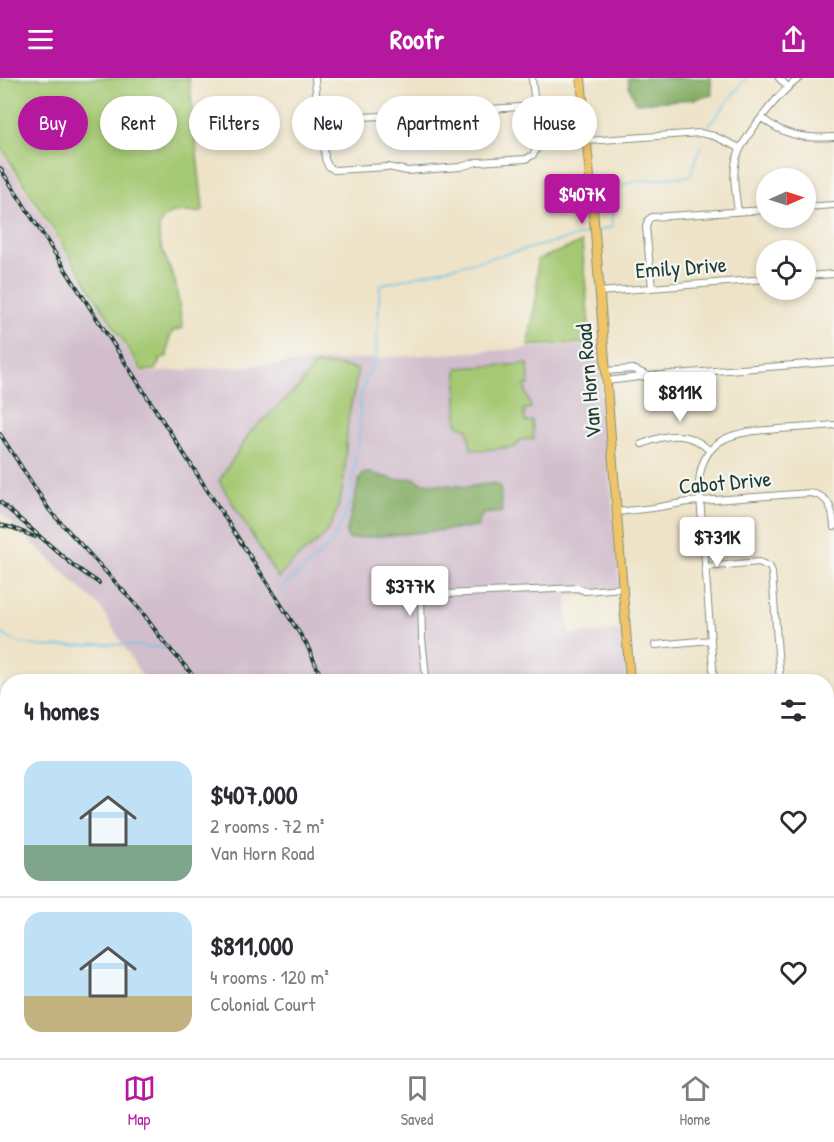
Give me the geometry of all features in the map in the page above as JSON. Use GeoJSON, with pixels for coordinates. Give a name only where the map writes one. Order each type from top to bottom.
{"type":"FeatureCollection","features":[{"type":"Feature","properties":{"kind":"main road","name":"Van Horn Road"},"geometry":{"type":"LineString","coordinates":[[581,78],[583,96]]}},
{"type":"Feature","properties":{"kind":"main road","name":"Van Horn Road"},"geometry":{"type":"LineString","coordinates":[[588,150],[629,674]]}},
{"type":"Feature","properties":{"kind":"street"},"geometry":{"type":"LineString","coordinates":[[315,78],[316,96]]}},
{"type":"Feature","properties":{"kind":"street"},"geometry":{"type":"LineString","coordinates":[[532,78],[535,96]]}},
{"type":"Feature","properties":{"kind":"street"},"geometry":{"type":"LineString","coordinates":[[779,78],[788,87]]}},
{"type":"Feature","properties":{"kind":"street"},"geometry":{"type":"LineString","coordinates":[[738,212],[735,172],[740,148],[788,87],[800,78]]}},
{"type":"Feature","properties":{"kind":"street"},"geometry":{"type":"LineString","coordinates":[[364,117],[381,116],[399,110],[443,107],[472,110],[512,108]]}},
{"type":"Feature","properties":{"kind":"street"},"geometry":{"type":"LineString","coordinates":[[762,118],[779,130],[797,136],[834,137]]}},
{"type":"Feature","properties":{"kind":"street"},"geometry":{"type":"LineString","coordinates":[[597,140],[700,133],[714,136],[740,148]]}},
{"type":"Feature","properties":{"kind":"street"},"geometry":{"type":"LineString","coordinates":[[324,150],[328,166],[334,170],[388,167],[407,171],[465,166],[477,162],[526,159],[536,150]]}},
{"type":"Feature","properties":{"kind":"street"},"geometry":{"type":"LineString","coordinates":[[816,206],[834,205]]}},
{"type":"Feature","properties":{"kind":"street"},"geometry":{"type":"LineString","coordinates":[[652,288],[646,227],[649,219],[756,211]]}},
{"type":"Feature","properties":{"kind":"street"},"geometry":{"type":"LineString","coordinates":[[816,275],[834,274]]}},
{"type":"Feature","properties":{"kind":"street","name":"Emily Drive"},"geometry":{"type":"LineString","coordinates":[[599,292],[756,280]]}},
{"type":"Feature","properties":{"kind":"street"},"geometry":{"type":"LineString","coordinates":[[606,381],[834,362]]}},
{"type":"Feature","properties":{"kind":"street"},"geometry":{"type":"LineString","coordinates":[[606,371],[633,369],[648,376]]}},
{"type":"Feature","properties":{"kind":"street"},"geometry":{"type":"LineString","coordinates":[[713,674],[700,501],[700,472],[710,451],[724,439],[742,432],[834,425]]}},
{"type":"Feature","properties":{"kind":"street"},"geometry":{"type":"LineString","coordinates":[[642,444],[659,437],[682,435],[694,439],[710,451]]}},
{"type":"Feature","properties":{"kind":"street","name":"Cabot Drive"},"geometry":{"type":"LineString","coordinates":[[617,512],[700,501],[808,493],[826,500]]}},
{"type":"Feature","properties":{"kind":"street"},"geometry":{"type":"LineString","coordinates":[[834,496],[826,500],[832,510],[834,527]]}},
{"type":"Feature","properties":{"kind":"street"},"geometry":{"type":"LineString","coordinates":[[705,567],[759,562],[770,567],[779,674]]}},
{"type":"Feature","properties":{"kind":"street"},"geometry":{"type":"LineString","coordinates":[[426,674],[421,595],[623,588]]}},
{"type":"Feature","properties":{"kind":"street"},"geometry":{"type":"LineString","coordinates":[[655,645],[711,640]]}},
{"type":"Feature","properties":{"kind":"shaded area"},"geometry":{"type":"Polygon","coordinates":[[[0,151],[141,373],[598,344],[620,592],[567,596],[569,635],[623,630],[626,674],[141,674],[100,607],[0,512],[0,151]]]}},
{"type":"Feature","properties":{"kind":"green space"},"geometry":{"type":"Polygon","coordinates":[[[0,78],[189,78],[191,96],[189,96],[189,150],[197,150],[203,210],[173,213],[160,223],[160,240],[175,282],[183,328],[173,331],[169,339],[167,356],[160,360],[155,370],[142,371],[0,146],[0,78]]]}},
{"type":"Feature","properties":{"kind":"green space"},"geometry":{"type":"Polygon","coordinates":[[[628,78],[711,78],[712,95],[695,99],[636,103],[628,78]]]}},
{"type":"Feature","properties":{"kind":"green space"},"geometry":{"type":"Polygon","coordinates":[[[582,242],[589,327],[584,343],[528,346],[537,294],[537,260],[582,242]]]}},
{"type":"Feature","properties":{"kind":"green space"},"geometry":{"type":"Polygon","coordinates":[[[528,364],[529,385],[525,385],[525,388],[531,408],[524,409],[525,422],[532,421],[534,439],[520,440],[516,447],[471,449],[468,429],[458,426],[457,423],[457,368],[528,364]]]}},
{"type":"Feature","properties":{"kind":"green space"},"geometry":{"type":"Polygon","coordinates":[[[314,365],[336,365],[357,369],[347,429],[342,491],[333,520],[322,538],[294,560],[278,578],[219,481],[251,431],[300,386],[314,365]]]}},
{"type":"Feature","properties":{"kind":"green space"},"geometry":{"type":"Polygon","coordinates":[[[363,473],[396,480],[414,478],[422,483],[469,487],[493,483],[500,486],[502,512],[482,514],[477,527],[349,539],[346,534],[359,480],[363,473]]]}},
{"type":"Feature","properties":{"kind":"waterway"},"geometry":{"type":"LineString","coordinates":[[709,125],[746,78]]}},
{"type":"Feature","properties":{"kind":"waterway"},"geometry":{"type":"LineString","coordinates":[[599,231],[612,227],[612,187],[637,181],[690,176],[701,145]]}},
{"type":"Feature","properties":{"kind":"waterway"},"geometry":{"type":"LineString","coordinates":[[280,590],[331,544],[345,517],[351,493],[360,429],[360,398],[376,356],[380,285],[591,233]]}},
{"type":"Feature","properties":{"kind":"waterway"},"geometry":{"type":"LineString","coordinates":[[0,632],[23,644],[36,646],[121,644],[167,648]]}},
{"type":"Feature","properties":{"kind":"railway"},"geometry":{"type":"LineString","coordinates":[[0,168],[307,645],[320,674]]}},
{"type":"Feature","properties":{"kind":"railway"},"geometry":{"type":"LineString","coordinates":[[0,434],[50,511],[139,608],[163,641],[192,674]]}},
{"type":"Feature","properties":{"kind":"railway"},"geometry":{"type":"LineString","coordinates":[[0,502],[74,566],[99,583]]}},
{"type":"Feature","properties":{"kind":"railway"},"geometry":{"type":"LineString","coordinates":[[0,525],[35,537]]}}]}
